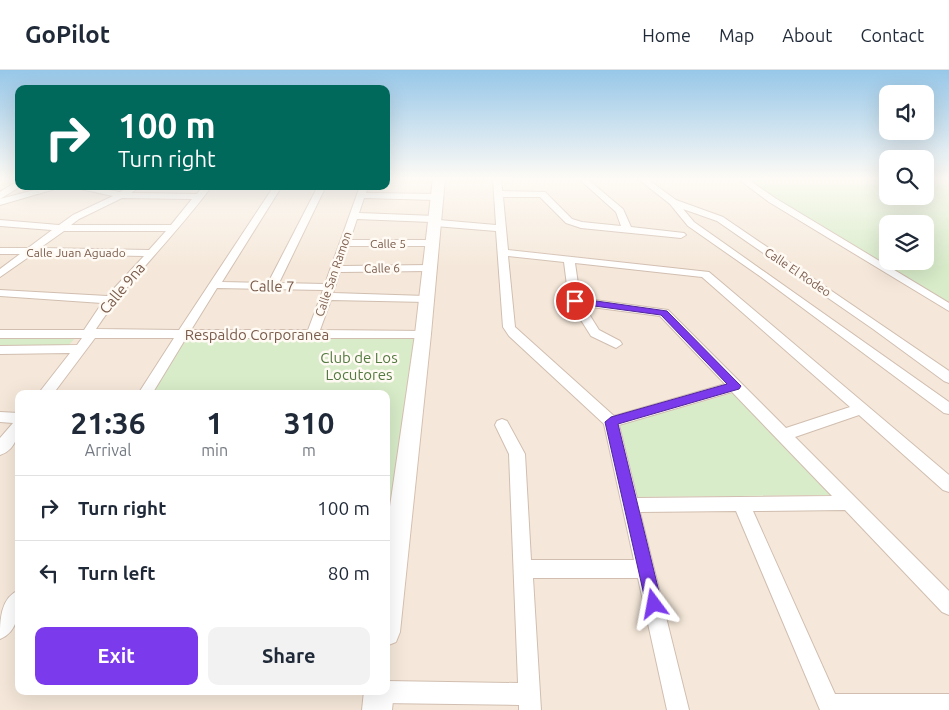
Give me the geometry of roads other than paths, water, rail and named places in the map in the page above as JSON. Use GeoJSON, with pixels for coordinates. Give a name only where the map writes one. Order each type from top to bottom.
{"type":"FeatureCollection","features":[{"type":"Feature","properties":{"kind":"street"},"geometry":{"type":"LineString","coordinates":[[0,274],[60,228],[76,217],[95,208]]}},
{"type":"Feature","properties":{"kind":"street","name":"Calle 9na"},"geometry":{"type":"LineString","coordinates":[[48,390],[91,335],[90,329],[110,300],[190,208]]}},
{"type":"Feature","properties":{"kind":"street"},"geometry":{"type":"LineString","coordinates":[[147,390],[181,334],[264,208]]}},
{"type":"Feature","properties":{"kind":"street"},"geometry":{"type":"LineString","coordinates":[[272,286],[311,208]]}},
{"type":"Feature","properties":{"kind":"street","name":"Calle San Ramon"},"geometry":{"type":"LineString","coordinates":[[313,334],[356,208]]}},
{"type":"Feature","properties":{"kind":"street"},"geometry":{"type":"LineString","coordinates":[[390,564],[423,334],[436,208]]}},
{"type":"Feature","properties":{"kind":"street"},"geometry":{"type":"LineString","coordinates":[[499,208],[510,330],[611,422],[678,710]]}},
{"type":"Feature","properties":{"kind":"street"},"geometry":{"type":"LineString","coordinates":[[556,208],[569,221],[581,225],[681,234]]}},
{"type":"Feature","properties":{"kind":"street"},"geometry":{"type":"LineString","coordinates":[[616,208],[620,211],[627,229]]}},
{"type":"Feature","properties":{"kind":"street"},"geometry":{"type":"LineString","coordinates":[[678,208],[690,224],[781,286],[949,409]]}},
{"type":"Feature","properties":{"kind":"street","name":"Calle El Rodeo"},"geometry":{"type":"LineString","coordinates":[[689,208],[720,219],[949,378]]}},
{"type":"Feature","properties":{"kind":"street"},"geometry":{"type":"LineString","coordinates":[[785,208],[949,308]]}},
{"type":"Feature","properties":{"kind":"street"},"geometry":{"type":"LineString","coordinates":[[353,216],[435,221],[501,228]]}},
{"type":"Feature","properties":{"kind":"street"},"geometry":{"type":"LineString","coordinates":[[0,224],[60,228],[174,228]]}},
{"type":"Feature","properties":{"kind":"street","name":"Calle 5"},"geometry":{"type":"LineString","coordinates":[[344,243],[432,243]]}},
{"type":"Feature","properties":{"kind":"street","name":"Calle Juan Aguado"},"geometry":{"type":"LineString","coordinates":[[0,251],[152,253]]}},
{"type":"Feature","properties":{"kind":"street"},"geometry":{"type":"LineString","coordinates":[[502,252],[705,274],[949,485]]}},
{"type":"Feature","properties":{"kind":"street"},"geometry":{"type":"LineString","coordinates":[[569,260],[575,301],[595,333],[616,344]]}},
{"type":"Feature","properties":{"kind":"street","name":"Calle 6"},"geometry":{"type":"LineString","coordinates":[[335,269],[430,268]]}},
{"type":"Feature","properties":{"kind":"street","name":"Calle 7"},"geometry":{"type":"LineString","coordinates":[[214,285],[272,286],[426,299]]}},
{"type":"Feature","properties":{"kind":"street"},"geometry":{"type":"LineString","coordinates":[[0,294],[110,300]]}},
{"type":"Feature","properties":{"kind":"street"},"geometry":{"type":"LineString","coordinates":[[575,301],[664,313],[949,605]]}},
{"type":"Feature","properties":{"kind":"street","name":"Respaldo Corporanea"},"geometry":{"type":"LineString","coordinates":[[0,334],[423,334]]}},
{"type":"Feature","properties":{"kind":"street"},"geometry":{"type":"LineString","coordinates":[[0,350],[80,349]]}},
{"type":"Feature","properties":{"kind":"street"},"geometry":{"type":"LineString","coordinates":[[611,422],[735,386]]}},
{"type":"Feature","properties":{"kind":"street"},"geometry":{"type":"LineString","coordinates":[[783,435],[861,409]]}},
{"type":"Feature","properties":{"kind":"street"},"geometry":{"type":"LineString","coordinates":[[0,417],[15,418]]}},
{"type":"Feature","properties":{"kind":"street"},"geometry":{"type":"LineString","coordinates":[[379,698],[530,702],[517,454],[502,425]]}},
{"type":"Feature","properties":{"kind":"street"},"geometry":{"type":"LineString","coordinates":[[0,449],[15,431]]}},
{"type":"Feature","properties":{"kind":"street"},"geometry":{"type":"LineString","coordinates":[[630,505],[850,503]]}},
{"type":"Feature","properties":{"kind":"street"},"geometry":{"type":"LineString","coordinates":[[741,504],[829,705],[949,705]]}},
{"type":"Feature","properties":{"kind":"street"},"geometry":{"type":"LineString","coordinates":[[522,569],[646,569]]}},
{"type":"Feature","properties":{"kind":"street"},"geometry":{"type":"LineString","coordinates":[[0,629],[15,605]]}},
{"type":"Feature","properties":{"kind":"park label","name":"Club de Los Locutores"},"geometry":{"type":"Point","coordinates":[359,366]}}]}
